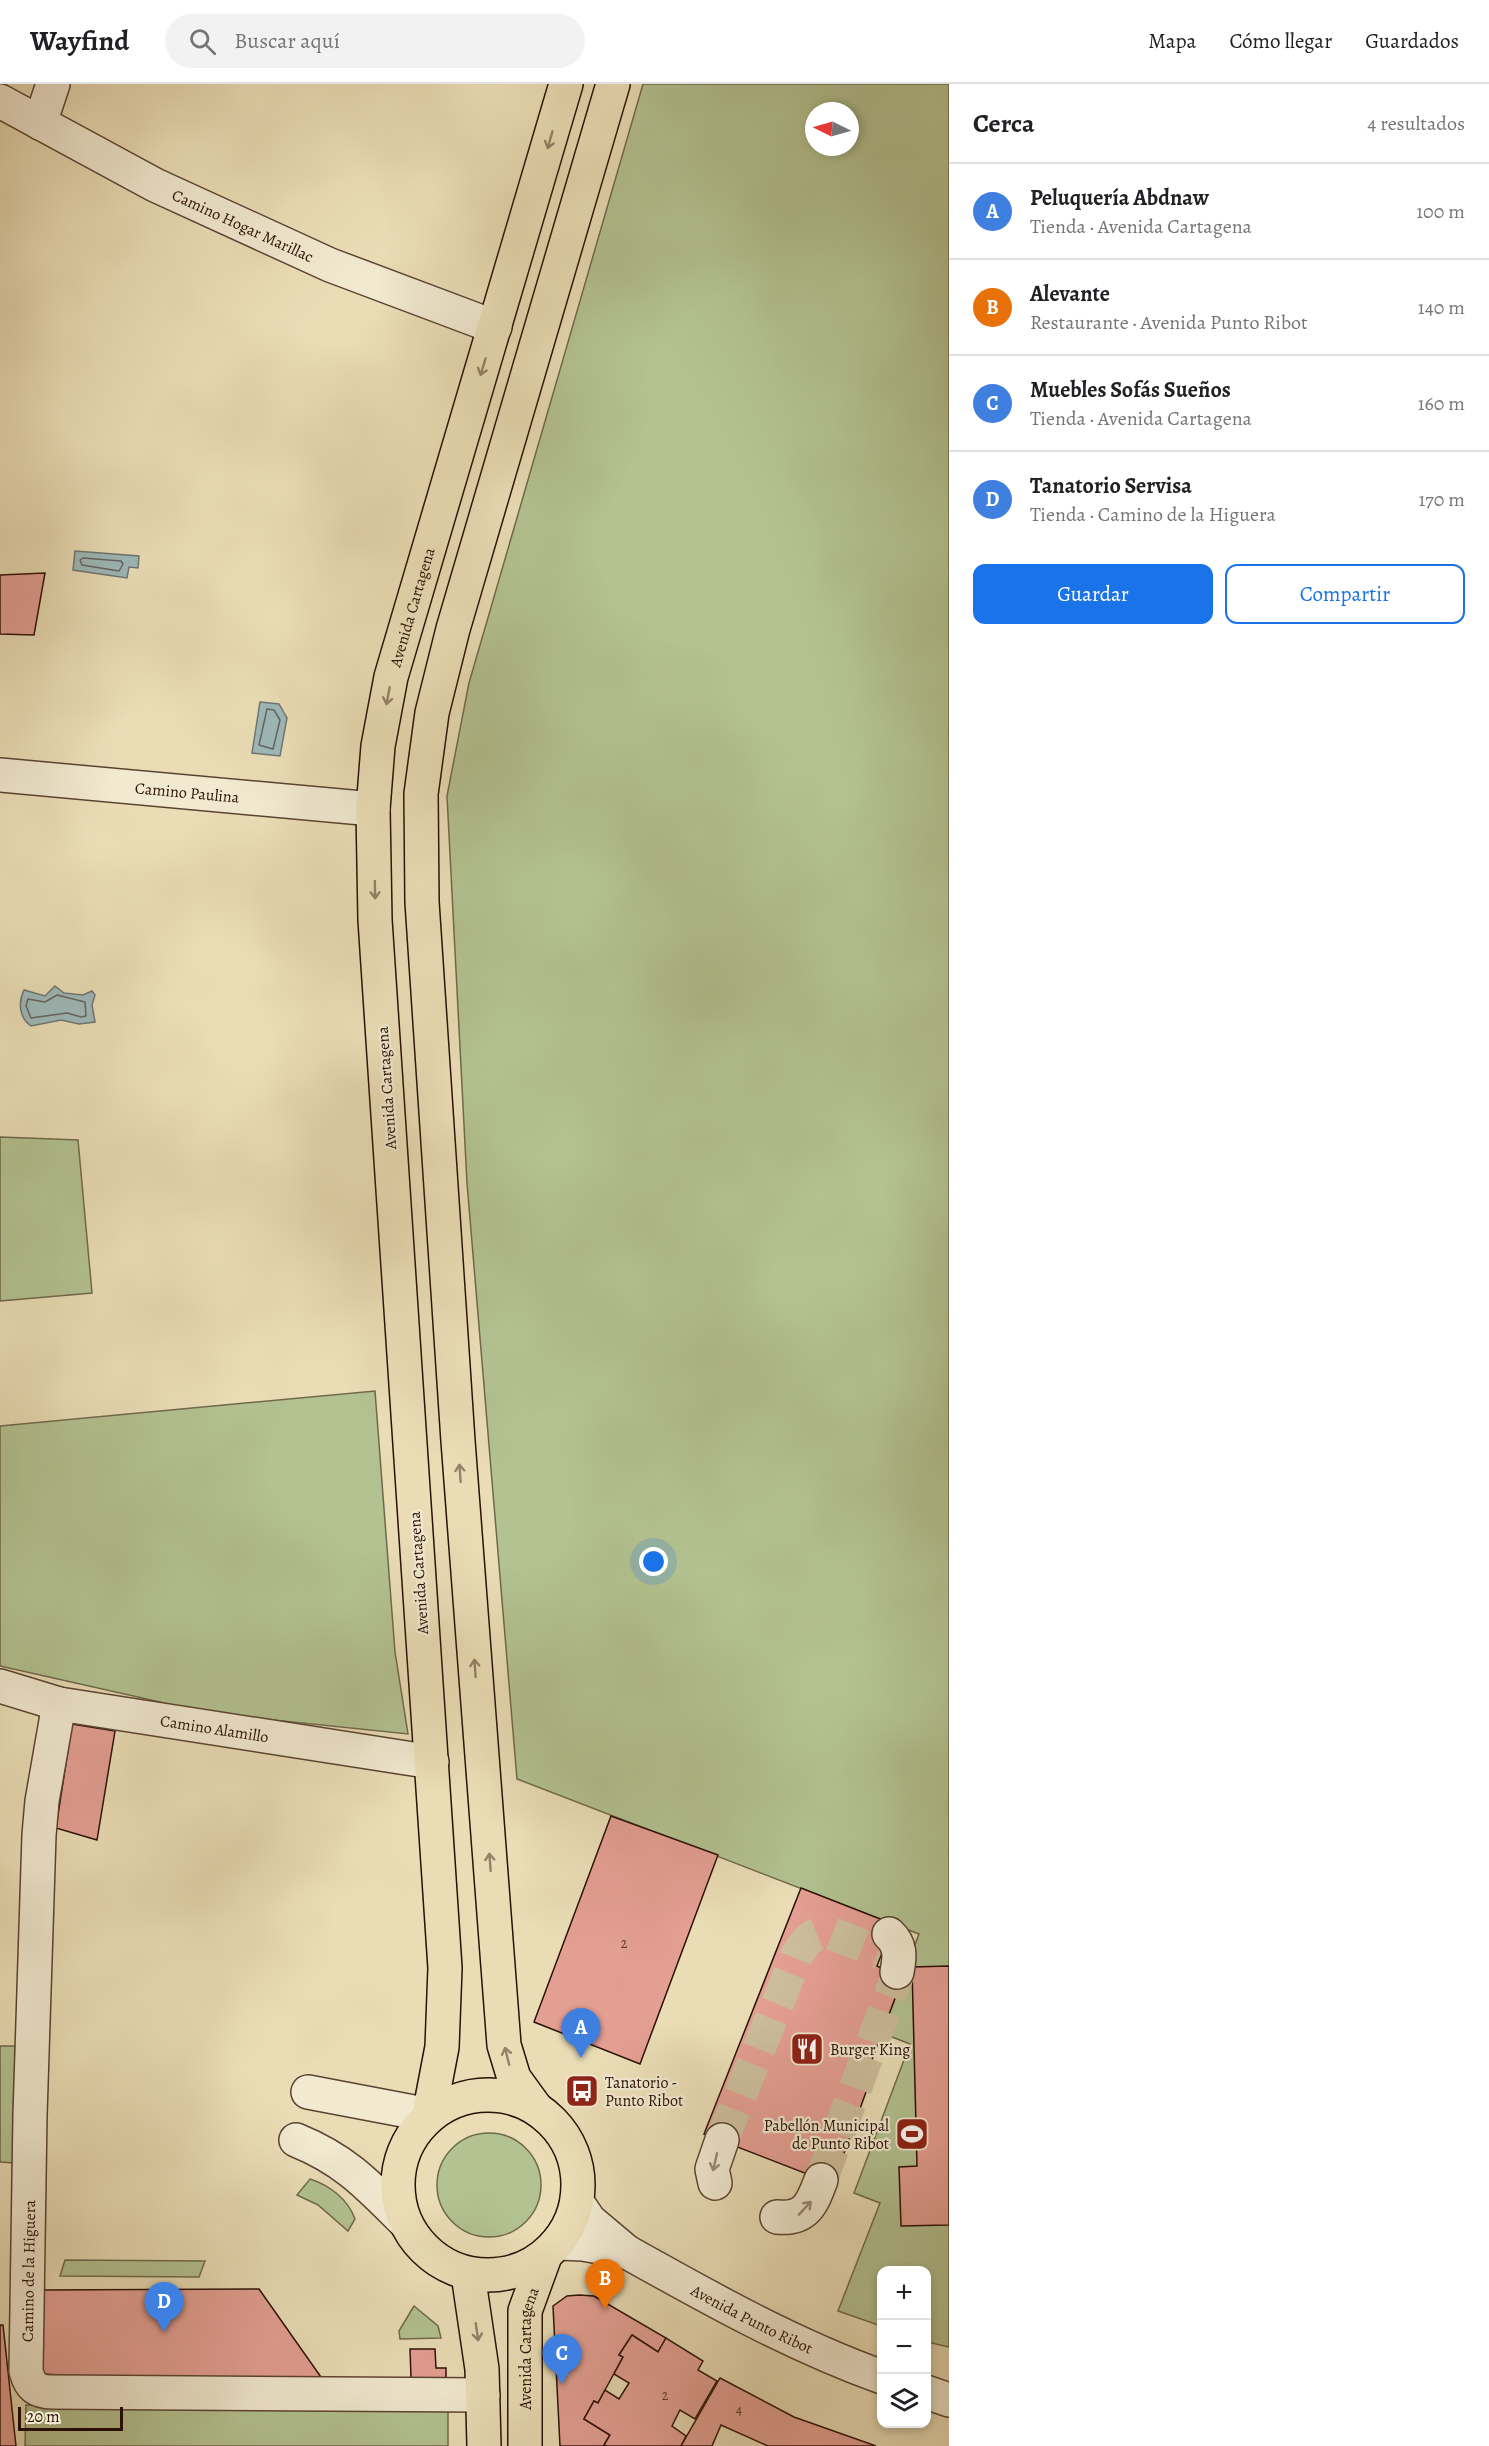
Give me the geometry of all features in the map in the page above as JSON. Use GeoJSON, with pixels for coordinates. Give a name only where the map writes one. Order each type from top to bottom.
{"type":"FeatureCollection","features":[{"type":"Feature","properties":{"kind":"main road","name":"Avenida Cartagena"},"geometry":{"type":"LineString","coordinates":[[429,2115],[442,2047],[445,1968],[375,920],[373,809],[378,746],[391,677],[566,84]]}},
{"type":"Feature","properties":{"kind":"main road"},"geometry":{"type":"LineString","coordinates":[[535,2107],[509,2096],[481,2094],[453,2100],[429,2115],[410,2137],[399,2164],[397,2192],[404,2221],[419,2245],[441,2263],[468,2274],[495,2276],[522,2270],[552,2249],[577,2202],[576,2161],[571,2148],[556,2125],[535,2107],[514,2078],[504,2045],[457,1429],[422,902],[421,794],[432,713],[453,629],[613,84]]}},
{"type":"Feature","properties":{"kind":"main road","name":"Avenida Cartagena"},"geometry":{"type":"LineString","coordinates":[[525,2446],[525,2311],[552,2249]]}},
{"type":"Feature","properties":{"kind":"main road"},"geometry":{"type":"LineString","coordinates":[[468,2274],[482,2369],[484,2446]]}},
{"type":"Feature","properties":{"kind":"street"},"geometry":{"type":"LineString","coordinates":[[40,123],[53,84]]}},
{"type":"Feature","properties":{"kind":"street","name":"Camino Hogar Marillac"},"geometry":{"type":"LineString","coordinates":[[0,101],[155,185],[330,265],[495,327]]}},
{"type":"Feature","properties":{"kind":"street","name":"Camino Paulina"},"geometry":{"type":"LineString","coordinates":[[0,775],[373,809]]}},
{"type":"Feature","properties":{"kind":"street","name":"Camino Alamillo"},"geometry":{"type":"LineString","coordinates":[[0,1686],[59,1704],[432,1762]]}},
{"type":"Feature","properties":{"kind":"street","name":"Camino de la Higuera"},"geometry":{"type":"LineString","coordinates":[[59,1704],[42,1801],[39,1835],[30,2115],[26,2371],[29,2383],[36,2389],[53,2392],[483,2395]]}},
{"type":"Feature","properties":{"kind":"street"},"geometry":{"type":"LineString","coordinates":[[308,2092],[429,2115]]}},
{"type":"Feature","properties":{"kind":"street"},"geometry":{"type":"LineString","coordinates":[[296,2140],[328,2154],[358,2175],[404,2221]]}},
{"type":"Feature","properties":{"kind":"street"},"geometry":{"type":"LineString","coordinates":[[715,2183],[712,2169],[722,2140]]}},
{"type":"Feature","properties":{"kind":"street"},"geometry":{"type":"LineString","coordinates":[[777,2217],[793,2218],[801,2213],[811,2202],[821,2180]]}},
{"type":"Feature","properties":{"kind":"street","name":"Avenida Punto Ribot"},"geometry":{"type":"LineString","coordinates":[[577,2202],[589,2220],[627,2252],[776,2332],[848,2365],[877,2375]]}},
{"type":"Feature","properties":{"kind":"street","name":"Avenida Punto Ribot"},"geometry":{"type":"LineString","coordinates":[[552,2249],[583,2244],[627,2252]]}},
{"type":"Feature","properties":{"kind":"street"},"geometry":{"type":"LineString","coordinates":[[931,2393],[949,2400]]}},
{"type":"Feature","properties":{"kind":"green space"},"geometry":{"type":"Polygon","coordinates":[[[643,84],[949,84],[949,2347],[931,2343],[931,2266],[877,2266],[877,2325],[838,2311],[880,2203],[854,2193],[910,2044],[882,2033],[919,1934],[517,1779],[467,1183],[447,796],[469,683],[643,84]]]}},
{"type":"Feature","properties":{"kind":"green space"},"geometry":{"type":"Polygon","coordinates":[[[0,1137],[78,1140],[92,1293],[0,1301],[0,1137]]]}},
{"type":"Feature","properties":{"kind":"green space"},"geometry":{"type":"Polygon","coordinates":[[[375,1391],[395,1652],[408,1734],[185,1711],[160,1702],[0,1666],[0,1426],[375,1391]]]}},
{"type":"Feature","properties":{"kind":"green space"},"geometry":{"type":"Polygon","coordinates":[[[0,2046],[15,2046],[14,2163],[0,2162],[0,2046]]]}},
{"type":"Feature","properties":{"kind":"green space"},"geometry":{"type":"Polygon","coordinates":[[[489,2133],[509,2137],[526,2148],[537,2165],[541,2185],[537,2205],[526,2222],[509,2233],[489,2237],[469,2233],[452,2222],[441,2205],[437,2185],[441,2165],[452,2148],[469,2137],[489,2133]]]}},
{"type":"Feature","properties":{"kind":"green space"},"geometry":{"type":"Polygon","coordinates":[[[310,2179],[331,2189],[348,2205],[355,2219],[348,2231],[318,2205],[297,2195],[310,2179]]]}},
{"type":"Feature","properties":{"kind":"green space"},"geometry":{"type":"Polygon","coordinates":[[[65,2260],[205,2261],[199,2277],[60,2276],[65,2260]]]}},
{"type":"Feature","properties":{"kind":"green space"},"geometry":{"type":"Polygon","coordinates":[[[414,2306],[438,2326],[441,2338],[400,2339],[399,2331],[414,2306]]]}},
{"type":"Feature","properties":{"kind":"green space"},"geometry":{"type":"Polygon","coordinates":[[[26,2405],[448,2410],[448,2446],[25,2446],[26,2405]]]}},
{"type":"Feature","properties":{"kind":"water"},"geometry":{"type":"Polygon","coordinates":[[[75,551],[139,556],[138,568],[129,567],[127,578],[73,570],[75,551]]]}},
{"type":"Feature","properties":{"kind":"water"},"geometry":{"type":"Polygon","coordinates":[[[260,702],[279,704],[287,718],[280,756],[252,753],[260,702]]]}},
{"type":"Feature","properties":{"kind":"water"},"geometry":{"type":"Polygon","coordinates":[[[55,986],[64,993],[83,995],[92,991],[95,995],[92,1005],[95,1022],[79,1024],[61,1020],[31,1026],[27,1023],[21,1010],[24,990],[45,996],[55,986]]]}},
{"type":"Feature","properties":{"kind":"building"},"geometry":{"type":"Polygon","coordinates":[[[45,573],[34,635],[0,634],[0,575],[45,573]]]}},
{"type":"Feature","properties":{"kind":"building"},"geometry":{"type":"Polygon","coordinates":[[[72,1724],[115,1731],[97,1840],[56,1828],[72,1724]]]}},
{"type":"Feature","properties":{"kind":"building"},"geometry":{"type":"Polygon","coordinates":[[[611,1816],[718,1855],[640,2064],[534,2022],[611,1816]]]}},
{"type":"Feature","properties":{"kind":"building","name":"Burger King"},"geometry":{"type":"Polygon","coordinates":[[[801,1888],[893,1924],[877,1966],[903,1977],[870,2065],[875,2067],[833,2184],[704,2134],[801,1888]]]}},
{"type":"Feature","properties":{"kind":"building"},"geometry":{"type":"Polygon","coordinates":[[[949,1966],[949,2225],[901,2226],[899,2167],[917,2166],[912,1967],[949,1966]]]}},
{"type":"Feature","properties":{"kind":"building"},"geometry":{"type":"Polygon","coordinates":[[[259,2289],[328,2387],[62,2385],[62,2375],[38,2374],[38,2290],[259,2289]]]}},
{"type":"Feature","properties":{"kind":"building"},"geometry":{"type":"Polygon","coordinates":[[[567,2296],[594,2296],[666,2338],[658,2352],[632,2335],[619,2355],[623,2357],[598,2403],[594,2401],[584,2419],[610,2435],[604,2445],[607,2446],[560,2446],[553,2306],[567,2296]]]}},
{"type":"Feature","properties":{"kind":"building"},"geometry":{"type":"Polygon","coordinates":[[[0,2325],[3,2325],[16,2446],[0,2446],[0,2325]]]}},
{"type":"Feature","properties":{"kind":"building"},"geometry":{"type":"Polygon","coordinates":[[[632,2335],[658,2352],[666,2338],[703,2361],[698,2370],[717,2381],[695,2419],[680,2410],[672,2426],[686,2436],[681,2446],[607,2446],[604,2445],[610,2435],[584,2419],[594,2401],[598,2403],[605,2390],[619,2399],[629,2383],[614,2374],[623,2357],[619,2355],[632,2335]]]}},
{"type":"Feature","properties":{"kind":"building"},"geometry":{"type":"Polygon","coordinates":[[[410,2349],[435,2349],[436,2368],[446,2368],[446,2378],[411,2378],[410,2349]]]}},
{"type":"Feature","properties":{"kind":"building"},"geometry":{"type":"Polygon","coordinates":[[[720,2378],[794,2417],[876,2446],[768,2446],[721,2425],[712,2446],[681,2446],[720,2378]]]}},
{"type":"Feature","properties":{"kind":"tunnel"},"geometry":{"type":"LineString","coordinates":[[722,2140],[797,1955],[806,1942],[813,1936],[828,1932],[881,1953]]}},
{"type":"Feature","properties":{"kind":"tunnel"},"geometry":{"type":"LineString","coordinates":[[821,2180],[898,1974]]}},
{"type":"Feature","properties":{"kind":"place","name":"Burger King"},"geometry":{"type":"Point","coordinates":[807,2049]}},
{"type":"Feature","properties":{"kind":"place","name":"Peluquería Abdnaw"},"geometry":{"type":"Point","coordinates":[581,2058]}},
{"type":"Feature","properties":{"kind":"place","name":"Tanatorio - Punto Ribot"},"geometry":{"type":"Point","coordinates":[582,2091]}},
{"type":"Feature","properties":{"kind":"place","name":"Pabellón Municipal de Punto Ribot"},"geometry":{"type":"Point","coordinates":[912,2134]}},
{"type":"Feature","properties":{"kind":"place","name":"Alevante"},"geometry":{"type":"Point","coordinates":[605,2309]}},
{"type":"Feature","properties":{"kind":"place","name":"Tanatorio Servisa"},"geometry":{"type":"Point","coordinates":[164,2332]}},
{"type":"Feature","properties":{"kind":"place","name":"Muebles Sofás Sueños"},"geometry":{"type":"Point","coordinates":[562,2384]}}]}
